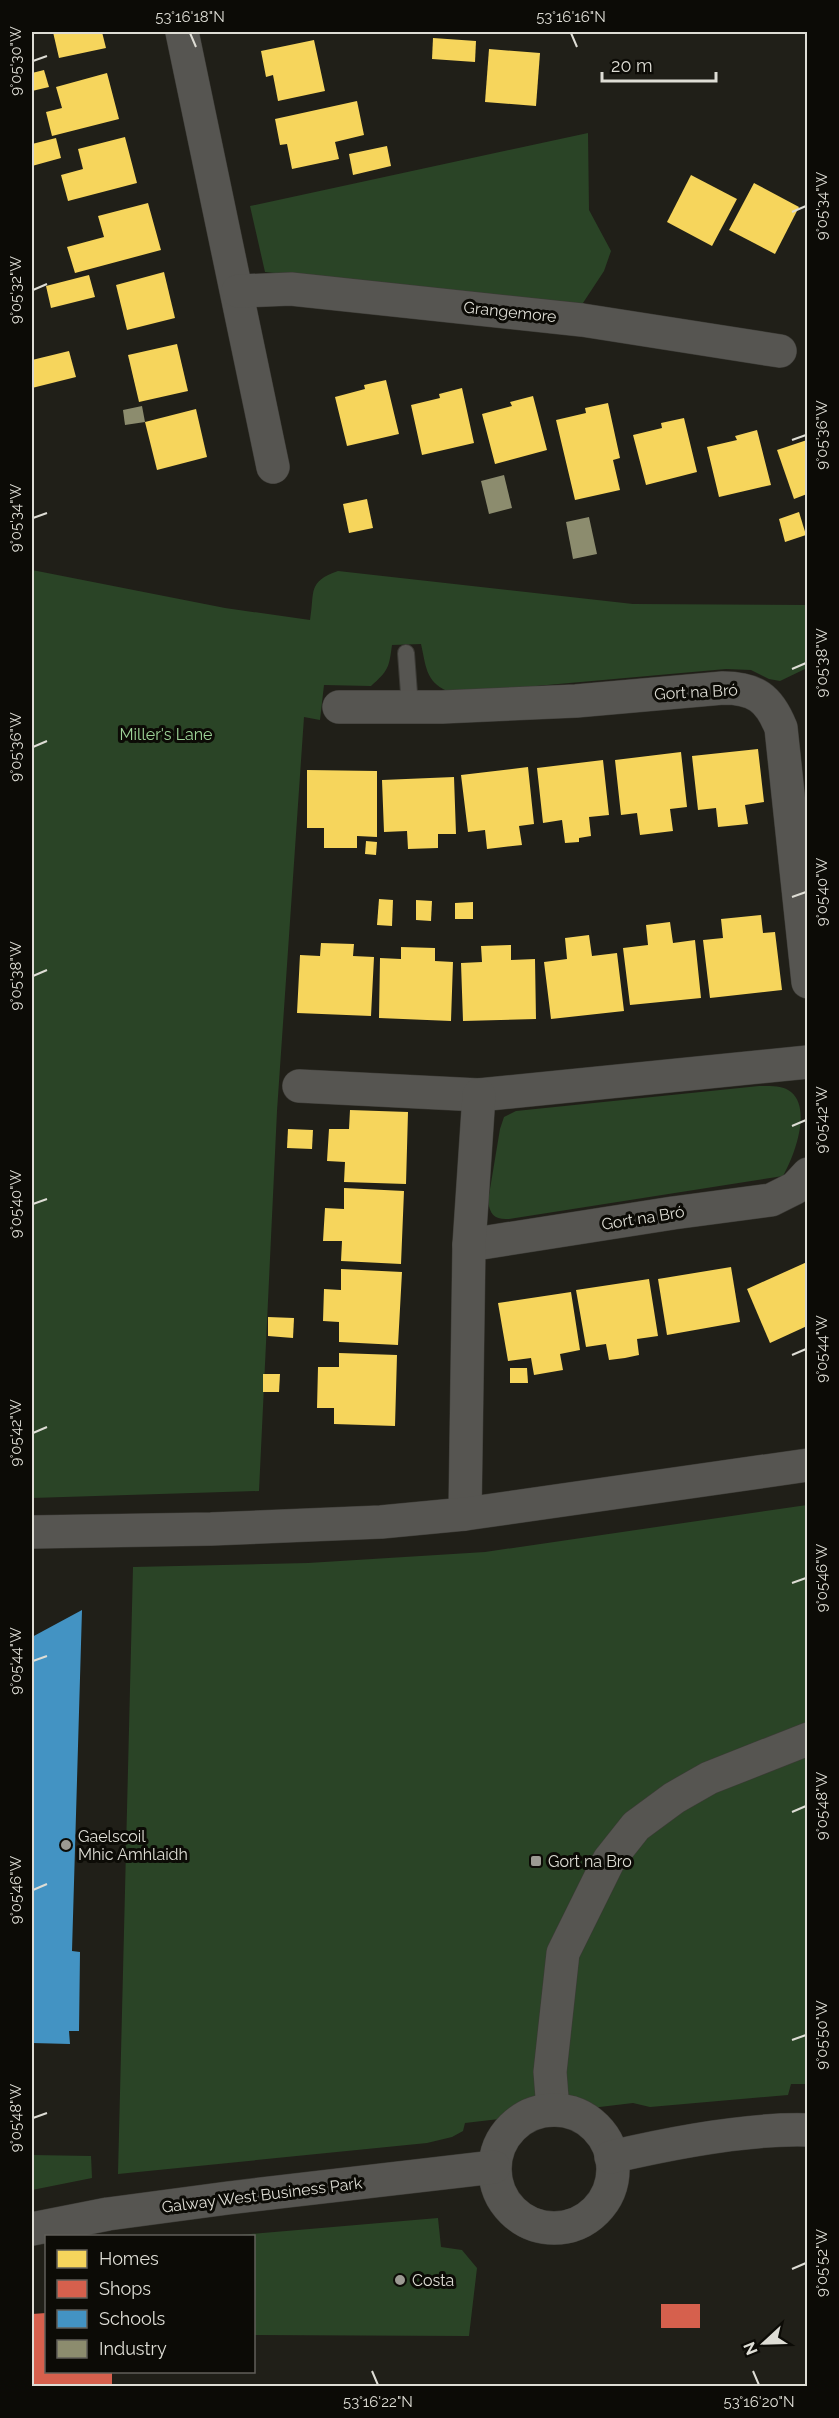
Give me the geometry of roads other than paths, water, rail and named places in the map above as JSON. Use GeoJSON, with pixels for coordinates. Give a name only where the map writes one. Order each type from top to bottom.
{"type":"FeatureCollection","features":[{"type":"Feature","properties":{"kind":"street"},"geometry":{"type":"LineString","coordinates":[[183,32],[273,467]]}},
{"type":"Feature","properties":{"kind":"street","name":"Grangemore"},"geometry":{"type":"LineString","coordinates":[[238,291],[291,289],[582,320],[780,351]]}},
{"type":"Feature","properties":{"kind":"street","name":"Gort na Bró"},"geometry":{"type":"LineString","coordinates":[[339,707],[576,701],[723,688],[740,688],[761,697],[772,710],[781,728],[807,982]]}},
{"type":"Feature","properties":{"kind":"street"},"geometry":{"type":"LineString","coordinates":[[299,1086],[479,1095],[807,1062]]}},
{"type":"Feature","properties":{"kind":"street"},"geometry":{"type":"LineString","coordinates":[[465,1514],[469,1245],[479,1095]]}},
{"type":"Feature","properties":{"kind":"street","name":"Gort na Bró"},"geometry":{"type":"LineString","coordinates":[[469,1245],[771,1200],[795,1188],[807,1174]]}},
{"type":"Feature","properties":{"kind":"street"},"geometry":{"type":"LineString","coordinates":[[32,1532],[371,1523],[465,1514],[807,1465]]}},
{"type":"Feature","properties":{"kind":"street"},"geometry":{"type":"LineString","coordinates":[[553,2110],[550,2072],[563,1953],[609,1860],[636,1826],[674,1798],[709,1778],[807,1739]]}},
{"type":"Feature","properties":{"kind":"street"},"geometry":{"type":"LineString","coordinates":[[553,2110],[569,2111],[584,2118],[597,2128],[606,2141],[612,2157],[612,2176],[607,2195],[596,2211],[580,2222],[562,2228],[542,2227],[525,2220],[512,2210],[502,2198],[496,2182],[494,2167],[497,2152],[512,2127],[524,2117],[553,2110]]}},
{"type":"Feature","properties":{"kind":"street"},"geometry":{"type":"LineString","coordinates":[[612,2157],[662,2145],[783,2129],[807,2130]]}},
{"type":"Feature","properties":{"kind":"street","name":"Galway West Business Park"},"geometry":{"type":"LineString","coordinates":[[32,2229],[108,2214],[494,2167]]}},
{"type":"Feature","properties":{"kind":"lane"},"geometry":{"type":"LineString","coordinates":[[406,654],[410,707]]}},
{"type":"Feature","properties":{"kind":"place","name":"Gaelscoil Mhic Amhlaidh"},"geometry":{"type":"Point","coordinates":[66,1845]}},
{"type":"Feature","properties":{"kind":"place","name":"Gort na Bro"},"geometry":{"type":"Point","coordinates":[536,1861]}},
{"type":"Feature","properties":{"kind":"place","name":"Costa"},"geometry":{"type":"Point","coordinates":[400,2280]}},
{"type":"Feature","properties":{"kind":"park label","name":"Miller's Lane"},"geometry":{"type":"Point","coordinates":[166,734]}}]}
